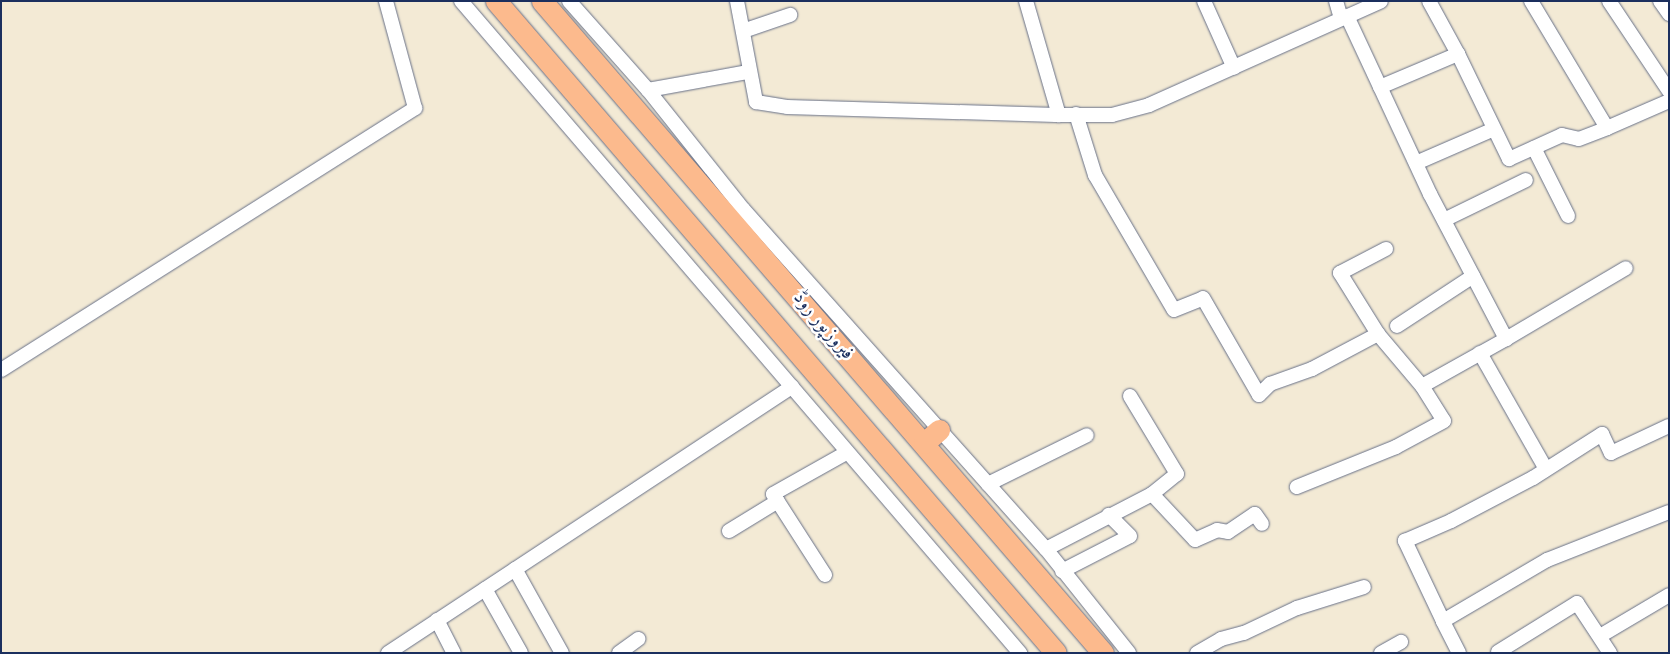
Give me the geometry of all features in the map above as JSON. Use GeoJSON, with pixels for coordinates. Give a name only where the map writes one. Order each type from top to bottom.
{"type":"FeatureCollection","features":[{"type":"Feature","properties":{"kind":"highway","name":"فیروزپور روڈ"},"geometry":{"type":"LineString","coordinates":[[496,1],[1056,653]]}},
{"type":"Feature","properties":{"kind":"highway","name":"فیروزپور روڈ"},"geometry":{"type":"LineString","coordinates":[[542,1],[932,436],[1103,653]]}},
{"type":"Feature","properties":{"kind":"street"},"geometry":{"type":"LineString","coordinates":[[1,370],[415,108],[386,1]]}},
{"type":"Feature","properties":{"kind":"street"},"geometry":{"type":"LineString","coordinates":[[461,1],[792,387],[846,453],[1020,653]]}},
{"type":"Feature","properties":{"kind":"street"},"geometry":{"type":"LineString","coordinates":[[569,1],[648,90],[932,436],[988,484],[1046,549],[1129,653]]}},
{"type":"Feature","properties":{"kind":"street"},"geometry":{"type":"LineString","coordinates":[[737,1],[748,72],[756,102],[787,106],[1059,115],[1112,115],[1149,105],[1381,1]]}},
{"type":"Feature","properties":{"kind":"street"},"geometry":{"type":"LineString","coordinates":[[1026,1],[1059,115]]}},
{"type":"Feature","properties":{"kind":"street"},"geometry":{"type":"LineString","coordinates":[[1204,1],[1234,68]]}},
{"type":"Feature","properties":{"kind":"street"},"geometry":{"type":"LineString","coordinates":[[1336,1],[1444,220],[1506,339]]}},
{"type":"Feature","properties":{"kind":"street"},"geometry":{"type":"LineString","coordinates":[[1429,1],[1458,54],[1492,130],[1508,159],[1562,135],[1579,139],[1669,101]]}},
{"type":"Feature","properties":{"kind":"street"},"geometry":{"type":"LineString","coordinates":[[1531,1],[1607,128]]}},
{"type":"Feature","properties":{"kind":"street"},"geometry":{"type":"LineString","coordinates":[[1610,1],[1669,90]]}},
{"type":"Feature","properties":{"kind":"street"},"geometry":{"type":"LineString","coordinates":[[1660,1],[1669,14]]}},
{"type":"Feature","properties":{"kind":"street"},"geometry":{"type":"LineString","coordinates":[[743,30],[790,14]]}},
{"type":"Feature","properties":{"kind":"street"},"geometry":{"type":"LineString","coordinates":[[1380,87],[1458,54]]}},
{"type":"Feature","properties":{"kind":"street"},"geometry":{"type":"LineString","coordinates":[[648,90],[748,72]]}},
{"type":"Feature","properties":{"kind":"street"},"geometry":{"type":"LineString","coordinates":[[1076,114],[1095,175],[1174,310],[1203,298],[1259,395],[1270,384],[1305,369],[1312,369],[1378,334]]}},
{"type":"Feature","properties":{"kind":"street"},"geometry":{"type":"LineString","coordinates":[[1416,163],[1492,130]]}},
{"type":"Feature","properties":{"kind":"street"},"geometry":{"type":"LineString","coordinates":[[1534,148],[1568,216]]}},
{"type":"Feature","properties":{"kind":"street"},"geometry":{"type":"LineString","coordinates":[[1444,220],[1526,180]]}},
{"type":"Feature","properties":{"kind":"street"},"geometry":{"type":"LineString","coordinates":[[1297,487],[1396,447],[1444,421],[1422,386],[1378,334],[1340,272],[1386,249]]}},
{"type":"Feature","properties":{"kind":"street"},"geometry":{"type":"LineString","coordinates":[[1422,386],[1626,268]]}},
{"type":"Feature","properties":{"kind":"street"},"geometry":{"type":"LineString","coordinates":[[1397,326],[1473,276]]}},
{"type":"Feature","properties":{"kind":"street"},"geometry":{"type":"LineString","coordinates":[[1480,353],[1546,469]]}},
{"type":"Feature","properties":{"kind":"street"},"geometry":{"type":"LineString","coordinates":[[388,653],[792,387]]}},
{"type":"Feature","properties":{"kind":"street"},"geometry":{"type":"LineString","coordinates":[[1046,549],[1152,494],[1177,474],[1130,396]]}},
{"type":"Feature","properties":{"kind":"street"},"geometry":{"type":"LineString","coordinates":[[1459,653],[1404,541],[1451,522],[1546,469],[1602,434],[1611,453],[1669,426]]}},
{"type":"Feature","properties":{"kind":"street"},"geometry":{"type":"LineString","coordinates":[[988,484],[1087,434]]}},
{"type":"Feature","properties":{"kind":"street"},"geometry":{"type":"LineString","coordinates":[[825,575],[773,494],[846,453]]}},
{"type":"Feature","properties":{"kind":"street"},"geometry":{"type":"LineString","coordinates":[[1152,494],[1195,540],[1217,530],[1228,532],[1255,514],[1262,524]]}},
{"type":"Feature","properties":{"kind":"street"},"geometry":{"type":"LineString","coordinates":[[729,531],[778,501]]}},
{"type":"Feature","properties":{"kind":"street"},"geometry":{"type":"LineString","coordinates":[[1442,621],[1547,560],[1669,512]]}},
{"type":"Feature","properties":{"kind":"street"},"geometry":{"type":"LineString","coordinates":[[1062,571],[1130,536],[1109,516]]}},
{"type":"Feature","properties":{"kind":"street"},"geometry":{"type":"LineString","coordinates":[[515,569],[562,653]]}},
{"type":"Feature","properties":{"kind":"street"},"geometry":{"type":"LineString","coordinates":[[1198,653],[1220,639],[1244,633],[1297,608],[1364,587]]}},
{"type":"Feature","properties":{"kind":"street"},"geometry":{"type":"LineString","coordinates":[[485,589],[520,653]]}},
{"type":"Feature","properties":{"kind":"street"},"geometry":{"type":"LineString","coordinates":[[1600,636],[1669,595]]}},
{"type":"Feature","properties":{"kind":"street"},"geometry":{"type":"LineString","coordinates":[[1498,652],[1577,603],[1610,653]]}},
{"type":"Feature","properties":{"kind":"street"},"geometry":{"type":"LineString","coordinates":[[437,620],[454,653]]}},
{"type":"Feature","properties":{"kind":"street"},"geometry":{"type":"LineString","coordinates":[[619,653],[638,639]]}},
{"type":"Feature","properties":{"kind":"street"},"geometry":{"type":"LineString","coordinates":[[1380,653],[1401,642]]}}]}
